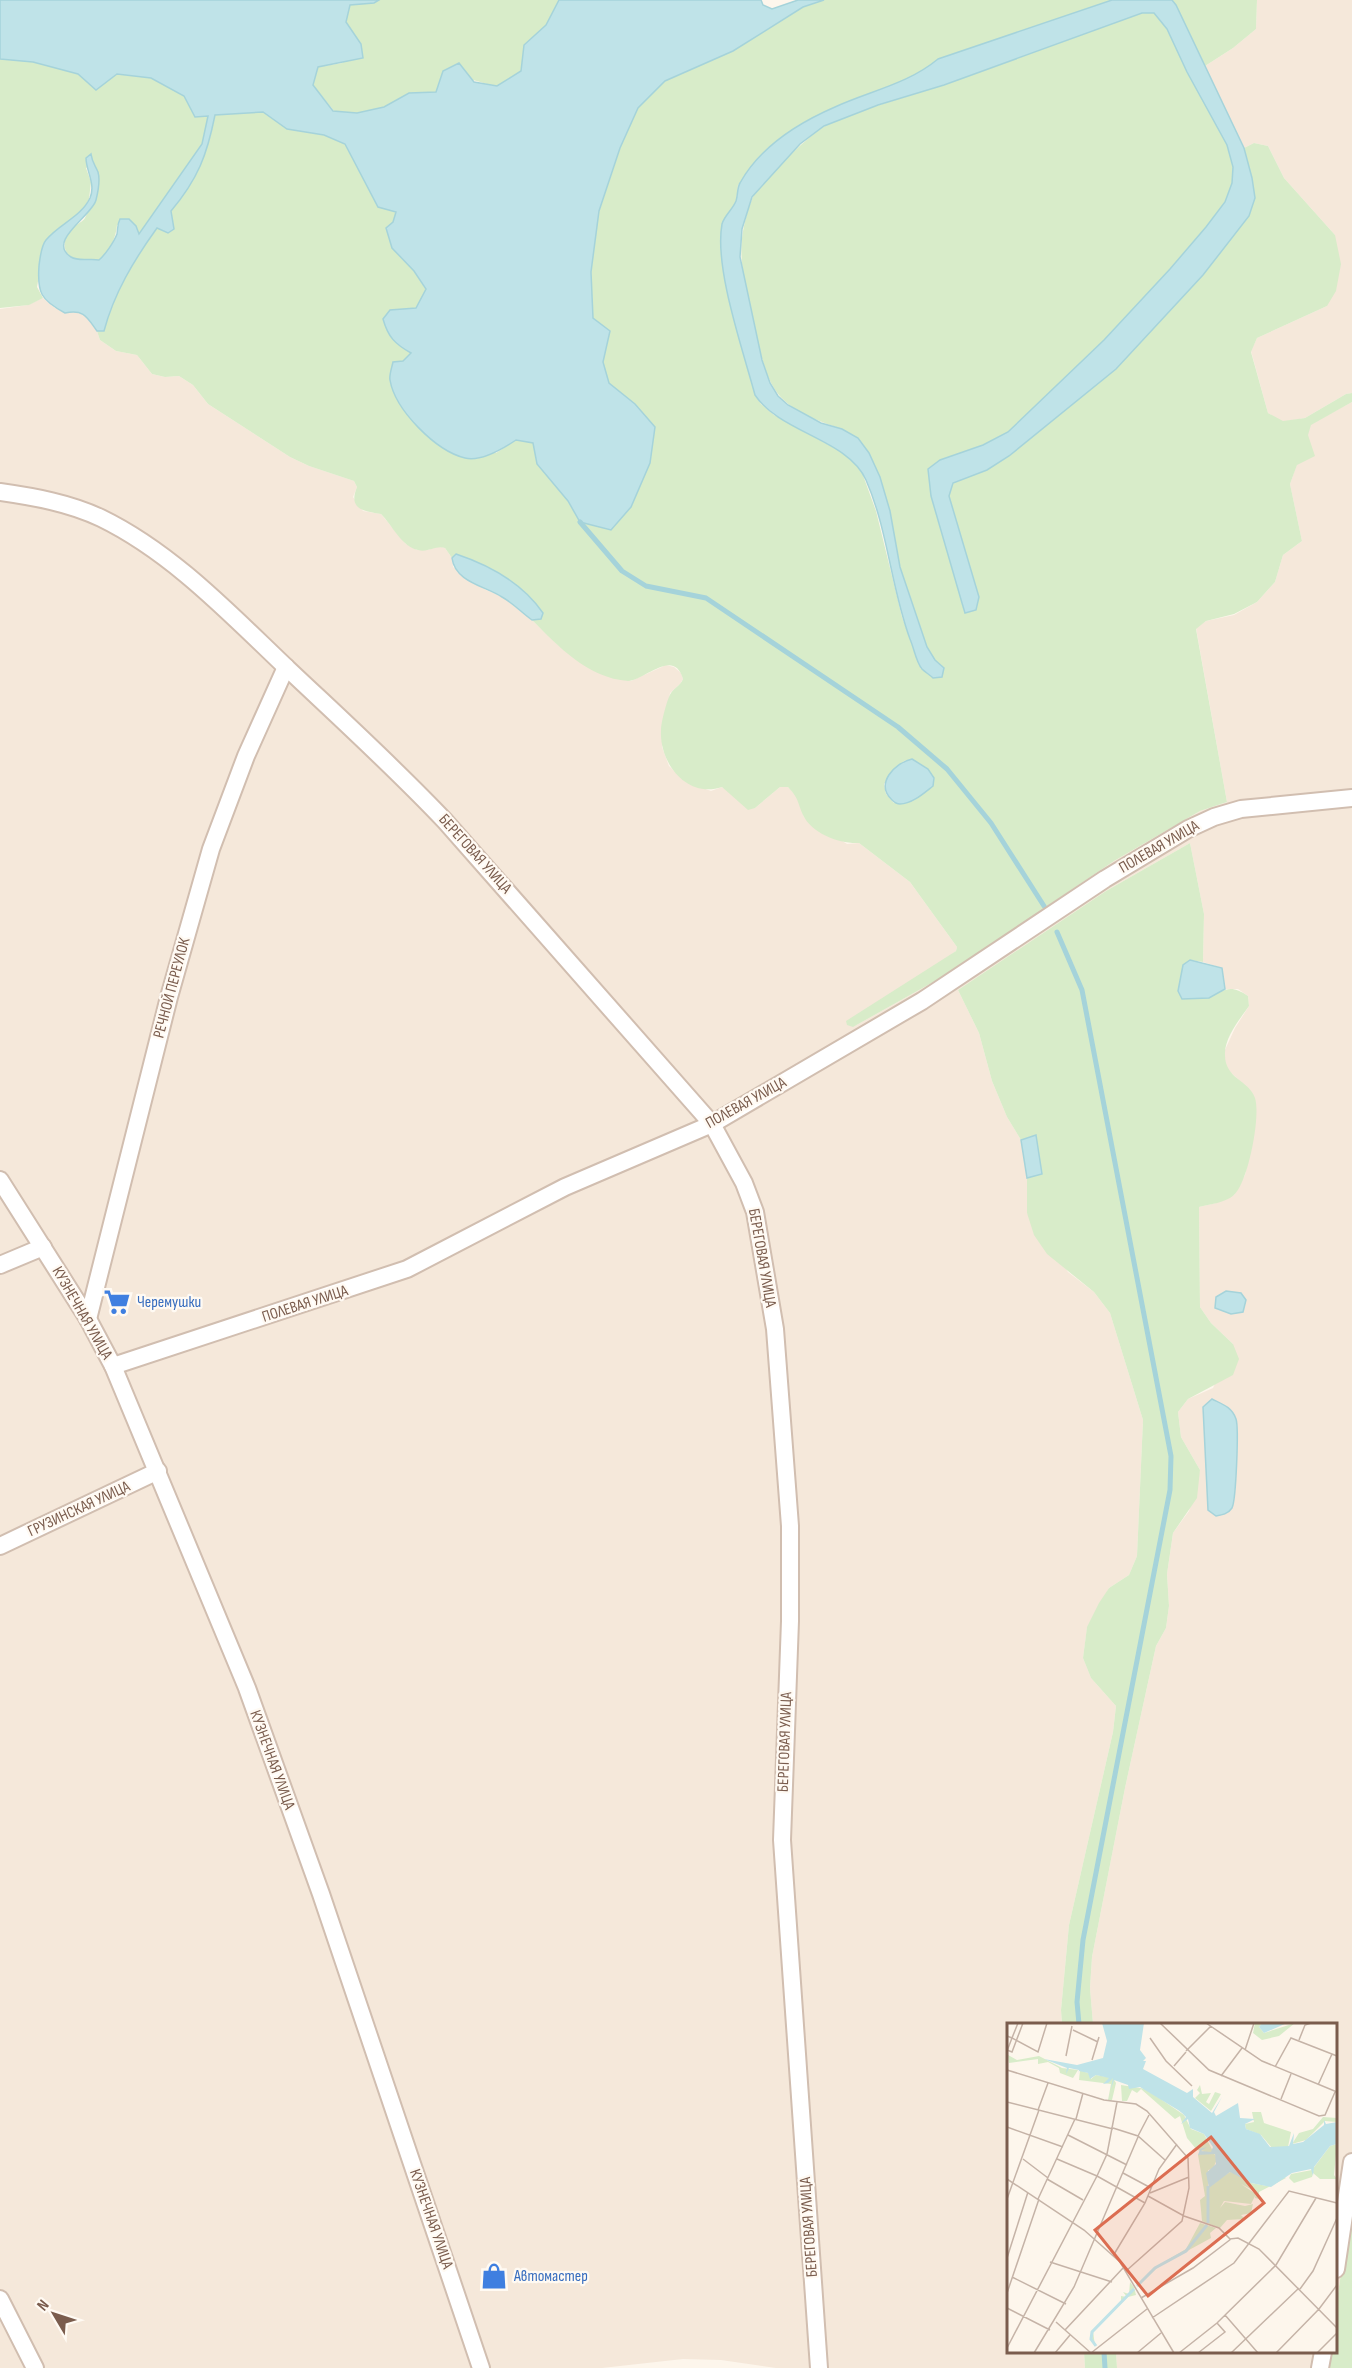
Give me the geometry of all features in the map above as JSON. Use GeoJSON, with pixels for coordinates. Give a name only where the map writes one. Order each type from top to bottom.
{"type":"FeatureCollection","features":[{"type":"Feature","properties":{"kind":"street","name":"БЕРЕГОВАЯ УЛИЦА"},"geometry":{"type":"LineString","coordinates":[[0,492],[67,504],[124,531],[165,560],[221,606],[413,786],[445,821],[712,1124],[744,1183],[755,1212],[775,1329],[790,1526],[782,1840],[819,2368]]}},
{"type":"Feature","properties":{"kind":"street","name":"РЕЧНОЙ ПЕРЕУЛОК"},"geometry":{"type":"LineString","coordinates":[[88,1319],[169,997],[212,849],[246,756],[286,667]]}},
{"type":"Feature","properties":{"kind":"street","name":"ПОЛЕВАЯ УЛИЦА"},"geometry":{"type":"LineString","coordinates":[[113,1366],[407,1269],[565,1187],[712,1124],[922,1001],[1105,879],[1188,829],[1214,817],[1241,809],[1352,798]]}},
{"type":"Feature","properties":{"kind":"street","name":"КУЗНЕЧНАЯ УЛИЦА"},"geometry":{"type":"LineString","coordinates":[[0,1180],[88,1319],[113,1366],[247,1688],[313,1872],[481,2368]]}},
{"type":"Feature","properties":{"kind":"street"},"geometry":{"type":"LineString","coordinates":[[0,1265],[43,1247]]}},
{"type":"Feature","properties":{"kind":"street","name":"ГРУЗИНСКАЯ УЛИЦА"},"geometry":{"type":"LineString","coordinates":[[0,1546],[158,1472]]}},
{"type":"Feature","properties":{"kind":"street"},"geometry":{"type":"LineString","coordinates":[[1337,2256],[1352,2162]]}},
{"type":"Feature","properties":{"kind":"street"},"geometry":{"type":"LineString","coordinates":[[0,2299],[35,2368]]}},
{"type":"Feature","properties":{"kind":"street"},"geometry":{"type":"LineString","coordinates":[[1320,2368],[1323,2353]]}},
{"type":"Feature","properties":{"kind":"shaded area"},"geometry":{"type":"Polygon","coordinates":[[[1257,0],[1352,0],[1352,393],[1346,394],[1305,418],[1282,422],[1268,413],[1251,351],[1257,338],[1327,306],[1335,235],[1284,178],[1268,146],[1254,143],[1244,148],[1205,66],[1233,48],[1256,29],[1257,0]]]}},
{"type":"Feature","properties":{"kind":"shaded area"},"geometry":{"type":"Polygon","coordinates":[[[43,298],[55,308],[76,311],[87,317],[97,331],[100,340],[116,351],[137,355],[152,374],[165,377],[179,376],[193,385],[208,404],[290,457],[354,481],[357,487],[353,497],[363,511],[381,514],[406,544],[417,550],[428,550],[439,546],[445,548],[452,558],[453,567],[486,590],[501,596],[532,620],[559,646],[631,681],[666,665],[674,667],[681,673],[683,679],[670,693],[662,747],[669,766],[686,782],[711,791],[722,787],[755,808],[780,787],[788,787],[798,797],[804,817],[847,844],[859,843],[910,882],[957,947],[956,951],[853,1027],[944,976],[1114,861],[1200,811],[1227,802],[1196,628],[1206,621],[1234,615],[1257,602],[1275,582],[1283,555],[1302,541],[1290,484],[1311,424],[1352,402],[1352,2200],[1337,2300],[1337,2023],[1093,2023],[1090,1988],[1092,1957],[1156,1646],[1166,1628],[1169,1606],[1167,1574],[1173,1533],[1189,1511],[1200,1470],[1181,1437],[1178,1412],[1188,1399],[1213,1388],[1233,1344],[1211,1323],[1200,1307],[1199,1207],[1234,1195],[1245,1175],[1251,1147],[1241,1082],[1226,1068],[1224,1052],[1249,1006],[1248,996],[1238,989],[1225,989],[1222,968],[1203,962],[1204,914],[1190,843],[1106,891],[958,990],[979,1033],[992,1081],[1007,1117],[1021,1140],[1027,1178],[1027,1213],[1068,1272],[1094,1292],[1110,1313],[1143,1420],[1137,1556],[1129,1575],[1109,1588],[1087,1628],[1083,1658],[1091,1678],[1116,1706],[1113,1732],[1069,1925],[1061,2010],[1062,2023],[1007,2023],[1007,2353],[1084,2353],[1085,2368],[776,2368],[721,2360],[683,2359],[602,2368],[0,2368],[0,309],[28,305],[43,298]]]}},
{"type":"Feature","properties":{"kind":"shaded area"},"geometry":{"type":"Polygon","coordinates":[[[1116,2353],[1329,2353],[1326,2368],[1117,2368],[1116,2353]]]}},
{"type":"Feature","properties":{"kind":"green space"},"geometry":{"type":"Polygon","coordinates":[[[379,0],[559,0],[546,25],[524,45],[521,71],[497,87],[443,71],[437,92],[409,93],[384,107],[357,113],[334,111],[313,85],[318,67],[342,63],[361,44],[346,22],[350,4],[374,3],[379,0]]]}},
{"type":"Feature","properties":{"kind":"green space"},"geometry":{"type":"Polygon","coordinates":[[[824,0],[1112,0],[938,59],[922,73],[837,106],[804,122],[738,185],[736,202],[723,222],[727,288],[755,395],[761,404],[774,415],[847,455],[860,467],[876,511],[902,617],[921,669],[944,668],[935,660],[927,647],[900,567],[890,511],[842,429],[800,412],[776,391],[763,362],[743,273],[743,231],[752,199],[785,160],[808,138],[825,126],[854,113],[946,84],[1142,13],[1154,13],[1167,29],[1187,72],[1227,145],[1233,167],[1232,183],[1225,202],[1170,269],[1104,340],[1008,432],[983,445],[940,460],[928,469],[931,496],[965,613],[976,610],[979,597],[949,496],[953,483],[987,470],[1009,456],[1116,369],[1249,216],[1253,189],[1244,148],[1254,143],[1268,146],[1284,178],[1335,235],[1341,264],[1336,291],[1327,306],[1257,338],[1251,352],[1268,413],[1283,421],[1305,418],[1346,394],[1352,393],[1352,402],[1311,425],[1308,435],[1315,456],[1297,465],[1290,484],[1302,541],[1283,555],[1275,582],[1257,602],[1234,614],[1206,621],[1196,629],[1227,802],[1200,811],[1114,861],[944,976],[853,1027],[847,1025],[846,1021],[956,951],[957,947],[910,882],[859,843],[835,840],[813,828],[807,822],[796,797],[788,787],[780,787],[755,808],[748,810],[722,787],[697,788],[678,775],[670,766],[665,755],[661,730],[669,696],[683,679],[679,670],[673,666],[666,666],[628,681],[613,679],[587,668],[575,660],[532,620],[541,619],[543,613],[515,584],[481,564],[456,554],[452,558],[445,548],[438,547],[422,551],[407,545],[381,514],[359,508],[354,500],[357,487],[354,481],[290,457],[208,404],[193,385],[179,376],[165,377],[152,374],[137,355],[116,351],[100,340],[97,331],[104,331],[113,303],[126,277],[157,228],[168,233],[174,229],[171,211],[200,166],[209,142],[215,115],[263,112],[287,129],[324,135],[346,144],[378,207],[396,212],[393,222],[392,248],[414,271],[426,290],[416,308],[390,310],[412,353],[403,361],[496,453],[516,440],[533,443],[537,464],[568,501],[580,522],[611,530],[631,507],[650,463],[635,404],[609,383],[603,362],[610,331],[593,318],[591,272],[599,211],[620,148],[638,108],[665,81],[733,51],[803,7],[824,0]],[[912,759],[904,761],[884,784],[886,794],[894,803],[928,769],[912,759]]]}},
{"type":"Feature","properties":{"kind":"green space"},"geometry":{"type":"Polygon","coordinates":[[[1172,0],[1257,0],[1256,29],[1233,48],[1205,66],[1172,0]]]}},
{"type":"Feature","properties":{"kind":"green space"},"geometry":{"type":"Polygon","coordinates":[[[0,59],[33,62],[78,74],[96,90],[117,74],[151,78],[184,96],[195,117],[208,116],[203,144],[138,235],[136,226],[117,225],[111,245],[99,260],[74,259],[65,248],[68,234],[85,218],[91,202],[98,173],[92,163],[86,168],[91,182],[89,199],[83,209],[45,241],[37,287],[43,298],[29,305],[0,308],[0,59]]]}},
{"type":"Feature","properties":{"kind":"green space"},"geometry":{"type":"Polygon","coordinates":[[[1190,843],[1204,914],[1203,962],[1190,960],[1209,998],[1228,989],[1237,990],[1248,996],[1249,1006],[1230,1035],[1225,1055],[1229,1069],[1248,1087],[1255,1098],[1256,1119],[1252,1149],[1239,1188],[1234,1195],[1222,1202],[1199,1207],[1200,1307],[1211,1323],[1233,1344],[1239,1359],[1233,1375],[1188,1399],[1178,1412],[1181,1437],[1200,1470],[1197,1498],[1173,1533],[1167,1574],[1169,1606],[1166,1628],[1156,1646],[1092,1957],[1090,1988],[1093,2023],[1062,2023],[1061,2010],[1069,1925],[1113,1732],[1116,1706],[1091,1678],[1083,1658],[1087,1627],[1109,1588],[1129,1575],[1137,1556],[1143,1420],[1110,1313],[1094,1292],[1047,1254],[1034,1235],[1027,1213],[1027,1178],[1042,1174],[1036,1135],[1021,1140],[1007,1117],[992,1081],[979,1033],[958,990],[1106,891],[1190,843]]]}},
{"type":"Feature","properties":{"kind":"green space"},"geometry":{"type":"Polygon","coordinates":[[[1352,2200],[1352,2368],[1326,2368],[1329,2353],[1337,2353],[1337,2300],[1352,2200]]]}},
{"type":"Feature","properties":{"kind":"green space"},"geometry":{"type":"Polygon","coordinates":[[[1084,2353],[1116,2353],[1117,2368],[1085,2368],[1084,2353]]]}},
{"type":"Feature","properties":{"kind":"water"},"geometry":{"type":"Polygon","coordinates":[[[0,0],[379,0],[374,3],[350,5],[346,22],[361,44],[363,58],[318,67],[313,85],[333,111],[357,113],[384,107],[409,93],[436,92],[443,71],[459,63],[474,82],[497,86],[521,71],[524,45],[546,25],[559,0],[761,0],[763,5],[772,9],[798,0],[824,0],[803,7],[733,51],[665,81],[638,108],[620,148],[599,211],[591,272],[593,318],[610,331],[603,362],[609,383],[635,404],[655,427],[650,463],[631,507],[611,530],[580,522],[568,501],[537,464],[533,443],[516,440],[485,456],[465,458],[442,447],[418,428],[408,416],[393,392],[390,373],[393,362],[403,361],[411,353],[393,339],[383,319],[390,310],[416,308],[426,289],[414,271],[392,248],[386,228],[393,222],[396,212],[378,207],[345,144],[324,135],[287,129],[263,112],[215,115],[209,142],[195,177],[171,211],[174,229],[168,233],[157,228],[119,290],[104,331],[97,331],[81,313],[65,313],[46,300],[39,283],[41,252],[46,240],[76,215],[90,198],[92,188],[86,158],[91,154],[98,172],[96,200],[67,236],[64,244],[65,251],[71,257],[81,260],[99,260],[116,237],[120,219],[129,219],[136,226],[139,234],[202,144],[208,116],[195,117],[184,96],[151,78],[117,74],[96,90],[78,74],[33,62],[0,59],[0,0]]]}},
{"type":"Feature","properties":{"kind":"water"},"geometry":{"type":"Polygon","coordinates":[[[1112,0],[1172,0],[1176,5],[1244,148],[1255,198],[1249,216],[1203,275],[1116,369],[1009,456],[987,470],[953,483],[949,496],[979,597],[976,610],[965,613],[931,496],[928,469],[940,460],[983,445],[1008,432],[1104,340],[1170,269],[1225,202],[1232,183],[1233,167],[1227,145],[1187,72],[1167,29],[1154,13],[1142,13],[824,126],[800,144],[752,197],[742,229],[740,257],[762,360],[770,383],[778,396],[788,405],[821,423],[842,429],[858,438],[869,453],[880,477],[890,511],[900,567],[927,647],[935,660],[944,668],[942,677],[933,678],[922,669],[917,659],[898,600],[879,519],[866,480],[857,466],[845,455],[780,419],[755,395],[726,286],[722,263],[722,224],[736,201],[738,187],[748,170],[769,147],[807,121],[848,101],[914,75],[938,59],[1112,0]]]}},
{"type":"Feature","properties":{"kind":"water"},"geometry":{"type":"Polygon","coordinates":[[[456,554],[493,570],[515,584],[543,613],[541,619],[532,620],[506,599],[465,578],[454,566],[452,558],[456,554]]]}},
{"type":"Feature","properties":{"kind":"water"},"geometry":{"type":"Polygon","coordinates":[[[912,759],[928,769],[934,778],[933,786],[913,800],[897,804],[887,794],[886,781],[893,770],[912,759]]]}},
{"type":"Feature","properties":{"kind":"water"},"geometry":{"type":"Polygon","coordinates":[[[1190,960],[1222,968],[1225,989],[1209,998],[1182,999],[1178,991],[1183,965],[1190,960]]]}},
{"type":"Feature","properties":{"kind":"water"},"geometry":{"type":"Polygon","coordinates":[[[1036,1135],[1042,1174],[1027,1178],[1021,1140],[1036,1135]]]}},
{"type":"Feature","properties":{"kind":"water"},"geometry":{"type":"Polygon","coordinates":[[[1226,1291],[1241,1293],[1246,1300],[1243,1312],[1231,1314],[1215,1308],[1216,1297],[1226,1291]]]}},
{"type":"Feature","properties":{"kind":"water"},"geometry":{"type":"Polygon","coordinates":[[[1212,1399],[1232,1412],[1237,1425],[1237,1464],[1232,1508],[1223,1515],[1216,1516],[1208,1510],[1203,1407],[1212,1399]]]}},
{"type":"Feature","properties":{"kind":"waterway"},"geometry":{"type":"LineString","coordinates":[[580,522],[622,571],[646,586],[706,598],[898,727],[947,769],[991,823],[1044,906]]}},
{"type":"Feature","properties":{"kind":"waterway"},"geometry":{"type":"LineString","coordinates":[[1057,932],[1082,990],[1171,1456],[1170,1490],[1083,1940],[1077,2002],[1079,2023]]}},
{"type":"Feature","properties":{"kind":"waterway"},"geometry":{"type":"LineString","coordinates":[[1104,2353],[1105,2368]]}},
{"type":"Feature","properties":{"kind":"place","name":"Черемушки"},"geometry":{"type":"Point","coordinates":[117,1302]}},
{"type":"Feature","properties":{"kind":"place","name":"Автомастер"},"geometry":{"type":"Point","coordinates":[494,2276]}}]}
